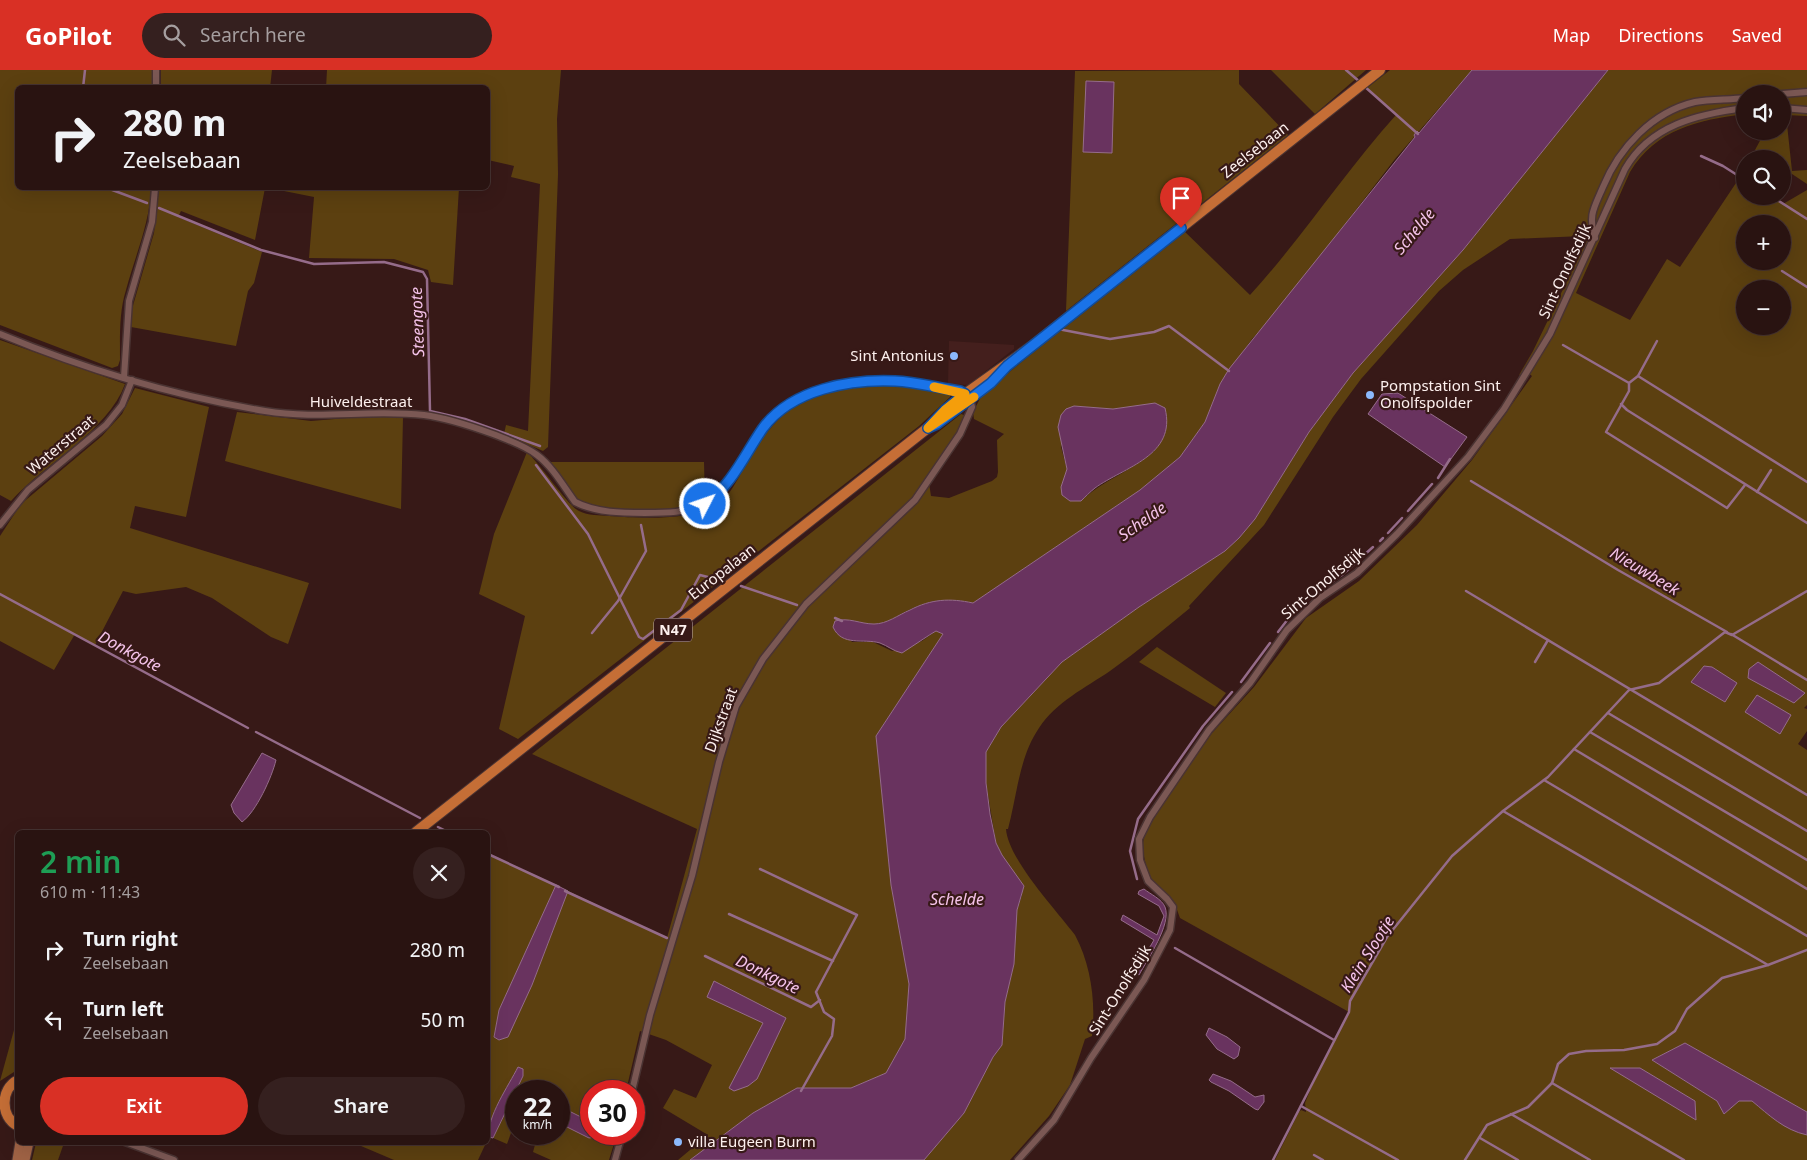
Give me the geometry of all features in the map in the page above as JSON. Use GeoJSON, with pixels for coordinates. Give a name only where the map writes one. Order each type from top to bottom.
{"type":"FeatureCollection","features":[{"type":"Feature","properties":{"kind":"main road","name":"Zeelsebaan"},"geometry":{"type":"LineString","coordinates":[[928,428],[968,397],[991,383],[1007,366],[1380,70]]}},
{"type":"Feature","properties":{"kind":"main road","name":"Europalaan"},"geometry":{"type":"LineString","coordinates":[[419,830],[928,428]]}},
{"type":"Feature","properties":{"kind":"main road"},"geometry":{"type":"LineString","coordinates":[[4,1121],[0,1104],[6,1088],[15,1082]]}},
{"type":"Feature","properties":{"kind":"main road"},"geometry":{"type":"LineString","coordinates":[[17,1160],[20,1145]]}},
{"type":"Feature","properties":{"kind":"main road"},"geometry":{"type":"LineString","coordinates":[[24,1160],[28,1145]]}},
{"type":"Feature","properties":{"kind":"street"},"geometry":{"type":"LineString","coordinates":[[156,70],[156,85]]}},
{"type":"Feature","properties":{"kind":"street"},"geometry":{"type":"LineString","coordinates":[[1791,93],[1807,92]]}},
{"type":"Feature","properties":{"kind":"street"},"geometry":{"type":"LineString","coordinates":[[1595,238],[1590,223],[1591,216],[1608,176],[1619,156],[1635,137],[1654,122],[1696,102],[1736,99]]}},
{"type":"Feature","properties":{"kind":"street","name":"Sint-Onolfsdijk"},"geometry":{"type":"LineString","coordinates":[[1018,1160],[1054,1120],[1091,1058],[1144,980],[1170,930],[1173,907],[1167,898],[1148,881],[1140,860],[1139,839],[1150,817],[1204,737],[1250,682],[1287,630],[1315,602],[1357,573],[1397,534],[1478,445],[1504,409],[1538,354],[1595,238],[1625,169],[1636,150],[1645,142],[1690,119],[1709,112],[1736,109]]}},
{"type":"Feature","properties":{"kind":"street"},"geometry":{"type":"LineString","coordinates":[[1791,109],[1807,110]]}},
{"type":"Feature","properties":{"kind":"street"},"geometry":{"type":"LineString","coordinates":[[124,377],[129,301],[152,222],[155,190]]}},
{"type":"Feature","properties":{"kind":"street","name":"Huiveldestraat"},"geometry":{"type":"LineString","coordinates":[[0,334],[35,348],[132,380],[266,411],[316,416],[370,413],[424,415],[458,423],[522,446],[537,455],[575,502],[584,507],[627,513],[669,513],[688,510],[705,504],[717,496],[726,485],[765,426],[784,407],[806,395],[834,386],[894,381],[960,391],[968,397]]}},
{"type":"Feature","properties":{"kind":"street","name":"Waterstraat"},"geometry":{"type":"LineString","coordinates":[[0,525],[28,490],[106,425],[122,405],[132,380]]}},
{"type":"Feature","properties":{"kind":"street","name":"Dijkstraat"},"geometry":{"type":"LineString","coordinates":[[635,1080],[650,1015],[692,876],[719,762],[736,706],[763,659],[806,604],[895,522],[928,483],[960,434],[972,407],[968,397]]}},
{"type":"Feature","properties":{"kind":"street"},"geometry":{"type":"LineString","coordinates":[[133,1145],[174,1160]]}},
{"type":"Feature","properties":{"kind":"street"},"geometry":{"type":"LineString","coordinates":[[615,1160],[619,1145]]}},
{"type":"Feature","properties":{"kind":"shaded area"},"geometry":{"type":"Polygon","coordinates":[[[0,70],[152,70],[152,85],[15,85],[15,190],[151,190],[145,227],[122,307],[120,360],[118,366],[112,368],[0,325],[0,70]]]}},
{"type":"Feature","properties":{"kind":"shaded area"},"geometry":{"type":"Polygon","coordinates":[[[161,70],[272,70],[270,85],[161,85],[161,70]]]}},
{"type":"Feature","properties":{"kind":"shaded area"},"geometry":{"type":"Polygon","coordinates":[[[327,70],[561,70],[557,119],[558,174],[548,447],[543,451],[504,434],[506,425],[528,431],[540,184],[511,177],[514,166],[490,160],[490,85],[326,85],[327,70]]]}},
{"type":"Feature","properties":{"kind":"shaded area"},"geometry":{"type":"Polygon","coordinates":[[[1239,70],[1239,84],[1288,135],[1066,311],[1075,71],[1239,70]]]}},
{"type":"Feature","properties":{"kind":"shaded area"},"geometry":{"type":"Polygon","coordinates":[[[1271,70],[1366,70],[1315,114],[1271,70]]]}},
{"type":"Feature","properties":{"kind":"shaded area"},"geometry":{"type":"Polygon","coordinates":[[[1390,70],[1472,70],[1395,159],[1282,306],[1252,339],[1220,384],[1205,422],[1180,457],[1140,490],[973,603],[941,600],[917,606],[879,624],[845,620],[835,621],[852,642],[873,642],[892,651],[922,641],[936,631],[943,634],[876,736],[891,885],[909,984],[905,1039],[886,1073],[851,1088],[797,1089],[753,1113],[690,1160],[678,1160],[708,1135],[663,1108],[674,1089],[696,1098],[712,1065],[666,1040],[640,1031],[629,1080],[580,1080],[580,1145],[614,1145],[609,1160],[551,1160],[533,1152],[535,1145],[570,1145],[570,1080],[521,1080],[523,1070],[518,1067],[511,1080],[505,1080],[505,1092],[496,1110],[490,1132],[490,855],[556,885],[499,1010],[494,1037],[499,1040],[532,985],[568,891],[667,938],[697,829],[532,754],[961,414],[964,415],[964,424],[929,483],[931,496],[949,498],[992,481],[997,477],[997,440],[1004,434],[974,419],[973,412],[982,395],[1181,228],[1250,295],[1396,115],[1367,88],[1390,70]],[[1074,406],[1061,447],[1067,469],[1062,495],[1070,501],[1081,501],[1156,449],[1132,407],[1113,409],[1074,406]]]}},
{"type":"Feature","properties":{"kind":"shaded area"},"geometry":{"type":"Polygon","coordinates":[[[1608,70],[1807,70],[1807,116],[1791,115],[1791,85],[1736,85],[1736,116],[1711,120],[1680,129],[1665,136],[1640,157],[1630,172],[1576,293],[1630,320],[1667,259],[1680,267],[1736,183],[1736,205],[1791,205],[1791,199],[1807,190],[1807,705],[1804,708],[1807,709],[1807,731],[1798,744],[1807,750],[1807,1112],[1685,1043],[1652,1060],[1717,1101],[1724,1114],[1739,1101],[1752,1101],[1784,1126],[1807,1135],[1807,1160],[1275,1160],[1299,1112],[1301,1110],[1306,1112],[1305,1103],[1316,1076],[1349,1012],[1180,918],[1176,907],[1148,875],[1142,847],[1145,833],[1175,783],[1212,733],[1254,687],[1306,618],[1359,581],[1417,525],[1472,460],[1532,376],[1527,372],[1519,375],[1533,351],[1584,246],[1583,236],[1510,239],[1463,270],[1439,291],[1361,379],[1333,417],[1264,525],[1189,606],[1190,608],[1110,671],[1062,703],[1039,728],[1027,751],[1019,777],[1008,829],[1006,829],[1015,855],[1034,884],[1075,935],[1085,959],[1093,997],[1092,1036],[1085,1039],[1070,1085],[1049,1116],[1010,1160],[924,1160],[964,1113],[993,1057],[1002,1045],[1005,1002],[1014,964],[1017,910],[1022,895],[996,843],[986,783],[986,752],[1001,727],[1062,662],[1139,607],[1225,551],[1239,538],[1255,519],[1309,432],[1353,373],[1463,250],[1608,70]]]}},
{"type":"Feature","properties":{"kind":"shaded area"},"geometry":{"type":"Polygon","coordinates":[[[1760,140],[1789,140],[1790,150],[1755,150],[1760,140]]]}},
{"type":"Feature","properties":{"kind":"shaded area"},"geometry":{"type":"Polygon","coordinates":[[[1791,162],[1792,171],[1807,170],[1807,184],[1791,173],[1791,162]]]}},
{"type":"Feature","properties":{"kind":"shaded area"},"geometry":{"type":"Polygon","coordinates":[[[159,190],[265,190],[255,240],[181,211],[178,217],[262,252],[254,283],[248,291],[236,346],[131,327],[132,309],[154,233],[159,190]]]}},
{"type":"Feature","properties":{"kind":"shaded area"},"geometry":{"type":"Polygon","coordinates":[[[279,190],[459,190],[453,285],[431,282],[428,270],[394,259],[309,258],[314,197],[279,190]]]}},
{"type":"Feature","properties":{"kind":"shaded area"},"geometry":{"type":"Polygon","coordinates":[[[0,340],[125,384],[117,401],[105,417],[11,501],[0,495],[0,340]]]}},
{"type":"Feature","properties":{"kind":"shaded area"},"geometry":{"type":"Polygon","coordinates":[[[949,341],[1014,345],[1014,349],[968,385],[948,384],[949,341]]]}},
{"type":"Feature","properties":{"kind":"shaded area"},"geometry":{"type":"Polygon","coordinates":[[[869,386],[899,386],[950,393],[950,397],[919,426],[518,739],[499,729],[525,616],[479,594],[494,534],[527,452],[568,502],[583,513],[637,518],[687,515],[716,505],[726,497],[763,437],[787,412],[800,403],[814,397],[830,392],[869,386]]]}},
{"type":"Feature","properties":{"kind":"shaded area"},"geometry":{"type":"Polygon","coordinates":[[[135,388],[209,407],[186,517],[135,506],[130,528],[309,583],[288,644],[271,637],[212,598],[186,587],[136,594],[123,591],[95,645],[75,634],[54,670],[0,641],[0,536],[21,504],[102,436],[122,414],[135,388]]]}},
{"type":"Feature","properties":{"kind":"shaded area"},"geometry":{"type":"Polygon","coordinates":[[[237,412],[311,421],[359,417],[403,417],[401,509],[225,461],[237,412]]]}},
{"type":"Feature","properties":{"kind":"shaded area"},"geometry":{"type":"Polygon","coordinates":[[[545,462],[704,462],[705,504],[673,511],[640,512],[575,502],[545,462]]]}},
{"type":"Feature","properties":{"kind":"shaded area"},"geometry":{"type":"Polygon","coordinates":[[[1157,647],[1226,693],[1215,707],[1139,662],[1157,647]]]}},
{"type":"Feature","properties":{"kind":"shaded area"},"geometry":{"type":"Polygon","coordinates":[[[14,1030],[15,1071],[0,1081],[14,1030]]]}},
{"type":"Feature","properties":{"kind":"shaded area"},"geometry":{"type":"Polygon","coordinates":[[[505,1113],[505,1143],[493,1138],[505,1113]]]}},
{"type":"Feature","properties":{"kind":"shaded area"},"geometry":{"type":"Polygon","coordinates":[[[36,1145],[63,1145],[58,1160],[32,1160],[36,1145]]]}},
{"type":"Feature","properties":{"kind":"shaded area"},"geometry":{"type":"Polygon","coordinates":[[[359,1145],[485,1145],[478,1160],[394,1160],[359,1145]]]}},
{"type":"Feature","properties":{"kind":"water","name":"Schelde"},"geometry":{"type":"Polygon","coordinates":[[[1472,70],[1608,70],[1463,250],[1353,373],[1309,432],[1255,519],[1239,538],[1225,551],[1139,607],[1062,662],[1001,727],[986,752],[986,783],[996,843],[1002,855],[1024,886],[1017,910],[1014,964],[1005,1002],[1002,1045],[993,1057],[964,1113],[924,1160],[690,1160],[753,1113],[797,1088],[851,1088],[886,1073],[905,1039],[909,984],[891,885],[876,736],[943,634],[936,631],[902,653],[880,643],[847,640],[837,633],[833,627],[835,621],[845,620],[879,624],[918,606],[941,600],[973,603],[1140,490],[1180,457],[1205,422],[1220,384],[1229,369],[1415,137],[1414,135],[1417,131],[1419,133],[1472,70]]]}},
{"type":"Feature","properties":{"kind":"water"},"geometry":{"type":"Polygon","coordinates":[[[1086,81],[1114,82],[1112,153],[1083,152],[1086,81]]]}},
{"type":"Feature","properties":{"kind":"water"},"geometry":{"type":"Polygon","coordinates":[[[1398,393],[1467,437],[1445,467],[1368,414],[1382,394],[1398,393]]]}},
{"type":"Feature","properties":{"kind":"water"},"geometry":{"type":"Polygon","coordinates":[[[1155,403],[1165,408],[1167,424],[1163,438],[1156,449],[1133,466],[1095,488],[1081,501],[1070,501],[1062,495],[1061,487],[1067,469],[1058,427],[1061,415],[1066,409],[1074,406],[1113,409],[1155,403]]]}},
{"type":"Feature","properties":{"kind":"water"},"geometry":{"type":"Polygon","coordinates":[[[1758,662],[1805,693],[1794,703],[1748,678],[1749,669],[1758,662]]]}},
{"type":"Feature","properties":{"kind":"water"},"geometry":{"type":"Polygon","coordinates":[[[1704,666],[1712,667],[1737,683],[1725,702],[1691,682],[1704,666]]]}},
{"type":"Feature","properties":{"kind":"water"},"geometry":{"type":"Polygon","coordinates":[[[1757,695],[1791,715],[1780,734],[1745,712],[1757,695]]]}},
{"type":"Feature","properties":{"kind":"water"},"geometry":{"type":"Polygon","coordinates":[[[262,753],[276,760],[274,767],[258,802],[242,822],[234,813],[231,805],[262,753]]]}},
{"type":"Feature","properties":{"kind":"water"},"geometry":{"type":"Polygon","coordinates":[[[556,885],[568,891],[532,985],[508,1037],[499,1040],[494,1037],[499,1010],[556,885]]]}},
{"type":"Feature","properties":{"kind":"water"},"geometry":{"type":"Polygon","coordinates":[[[1144,889],[1161,902],[1165,907],[1166,914],[1165,923],[1158,942],[1139,975],[1135,972],[1154,940],[1121,920],[1123,915],[1157,935],[1164,916],[1159,906],[1138,894],[1139,891],[1144,889]]]}},
{"type":"Feature","properties":{"kind":"water"},"geometry":{"type":"Polygon","coordinates":[[[714,981],[786,1018],[757,1079],[748,1086],[734,1091],[729,1088],[763,1023],[707,997],[714,981]]]}},
{"type":"Feature","properties":{"kind":"water"},"geometry":{"type":"Polygon","coordinates":[[[1209,1028],[1227,1037],[1240,1047],[1238,1056],[1234,1059],[1217,1049],[1206,1035],[1209,1028]]]}},
{"type":"Feature","properties":{"kind":"water"},"geometry":{"type":"Polygon","coordinates":[[[1685,1043],[1807,1112],[1807,1135],[1784,1126],[1752,1101],[1739,1101],[1724,1114],[1717,1101],[1652,1060],[1685,1043]]]}},
{"type":"Feature","properties":{"kind":"water"},"geometry":{"type":"Polygon","coordinates":[[[518,1067],[523,1069],[521,1080],[511,1080],[518,1067]]]}},
{"type":"Feature","properties":{"kind":"water"},"geometry":{"type":"Polygon","coordinates":[[[1610,1068],[1640,1068],[1695,1101],[1696,1120],[1610,1068]]]}},
{"type":"Feature","properties":{"kind":"water"},"geometry":{"type":"Polygon","coordinates":[[[1213,1074],[1231,1081],[1255,1097],[1264,1095],[1264,1102],[1258,1110],[1255,1109],[1229,1091],[1211,1082],[1209,1080],[1213,1074]]]}},
{"type":"Feature","properties":{"kind":"water"},"geometry":{"type":"Polygon","coordinates":[[[505,1090],[505,1113],[493,1138],[490,1137],[490,1125],[494,1111],[505,1090]]]}},
{"type":"Feature","properties":{"kind":"water"},"geometry":{"type":"Polygon","coordinates":[[[570,1112],[580,1116],[580,1134],[570,1128],[570,1112]]]}},
{"type":"Feature","properties":{"kind":"waterway","name":"Steengote"},"geometry":{"type":"LineString","coordinates":[[83,85],[85,70]]}},
{"type":"Feature","properties":{"kind":"waterway"},"geometry":{"type":"LineString","coordinates":[[1346,70],[1360,82]]}},
{"type":"Feature","properties":{"kind":"waterway"},"geometry":{"type":"LineString","coordinates":[[1364,86],[1418,134]]}},
{"type":"Feature","properties":{"kind":"waterway"},"geometry":{"type":"LineString","coordinates":[[1701,156],[1736,174]]}},
{"type":"Feature","properties":{"kind":"waterway","name":"Steengote"},"geometry":{"type":"LineString","coordinates":[[112,190],[147,203]]}},
{"type":"Feature","properties":{"kind":"waterway"},"geometry":{"type":"LineString","coordinates":[[1785,205],[1807,219]]}},
{"type":"Feature","properties":{"kind":"waterway","name":"Steengote"},"geometry":{"type":"LineString","coordinates":[[159,208],[261,250],[314,264],[384,262],[423,272],[427,279],[430,411],[465,419],[540,446]]}},
{"type":"Feature","properties":{"kind":"waterway"},"geometry":{"type":"LineString","coordinates":[[1782,271],[1807,287]]}},
{"type":"Feature","properties":{"kind":"waterway"},"geometry":{"type":"LineString","coordinates":[[1058,329],[1110,339],[1154,332],[1169,326],[1229,371]]}},
{"type":"Feature","properties":{"kind":"waterway"},"geometry":{"type":"LineString","coordinates":[[1638,376],[1657,341]]}},
{"type":"Feature","properties":{"kind":"waterway"},"geometry":{"type":"LineString","coordinates":[[1563,345],[1629,383],[1638,376],[1807,482]]}},
{"type":"Feature","properties":{"kind":"waterway"},"geometry":{"type":"LineString","coordinates":[[1629,384],[1629,391],[1606,432],[1727,508],[1745,485]]}},
{"type":"Feature","properties":{"kind":"waterway"},"geometry":{"type":"LineString","coordinates":[[1621,404],[1627,410],[1807,523]]}},
{"type":"Feature","properties":{"kind":"waterway"},"geometry":{"type":"LineString","coordinates":[[1438,478],[1450,459]]}},
{"type":"Feature","properties":{"kind":"waterway","name":"Steengote"},"geometry":{"type":"LineString","coordinates":[[536,465],[588,534],[639,637],[643,639],[681,610],[700,575],[723,581]]}},
{"type":"Feature","properties":{"kind":"waterway"},"geometry":{"type":"LineString","coordinates":[[1757,492],[1771,470]]}},
{"type":"Feature","properties":{"kind":"waterway","name":"Nieuwbeek"},"geometry":{"type":"LineString","coordinates":[[1471,481],[1618,570],[1727,632]]}},
{"type":"Feature","properties":{"kind":"waterway"},"geometry":{"type":"LineString","coordinates":[[1408,511],[1432,484]]}},
{"type":"Feature","properties":{"kind":"waterway"},"geometry":{"type":"LineString","coordinates":[[1388,533],[1402,518]]}},
{"type":"Feature","properties":{"kind":"waterway"},"geometry":{"type":"LineString","coordinates":[[592,633],[618,601],[646,551],[641,525]]}},
{"type":"Feature","properties":{"kind":"waterway"},"geometry":{"type":"LineString","coordinates":[[1380,541],[1383,538]]}},
{"type":"Feature","properties":{"kind":"waterway"},"geometry":{"type":"LineString","coordinates":[[1318,592],[1342,575],[1373,547]]}},
{"type":"Feature","properties":{"kind":"waterway","name":"Steengote"},"geometry":{"type":"LineString","coordinates":[[741,586],[797,605]]}},
{"type":"Feature","properties":{"kind":"waterway"},"geometry":{"type":"LineString","coordinates":[[1466,591],[1807,795]]}},
{"type":"Feature","properties":{"kind":"waterway","name":"Klein Slootje"},"geometry":{"type":"LineString","coordinates":[[1273,1160],[1349,1012],[1350,1001],[1387,937],[1452,856],[1503,811],[1548,777],[1629,690],[1659,683],[1725,632],[1732,635],[1807,591]]}},
{"type":"Feature","properties":{"kind":"waterway","name":"Donkgote"},"geometry":{"type":"LineString","coordinates":[[0,594],[248,728]]}},
{"type":"Feature","properties":{"kind":"waterway"},"geometry":{"type":"LineString","coordinates":[[1278,632],[1295,610],[1310,597]]}},
{"type":"Feature","properties":{"kind":"waterway","name":"Steengote"},"geometry":{"type":"LineString","coordinates":[[835,618],[842,621]]}},
{"type":"Feature","properties":{"kind":"waterway","name":"Nieuwbeek"},"geometry":{"type":"LineString","coordinates":[[1731,634],[1807,680]]}},
{"type":"Feature","properties":{"kind":"waterway"},"geometry":{"type":"LineString","coordinates":[[1535,662],[1548,640]]}},
{"type":"Feature","properties":{"kind":"waterway"},"geometry":{"type":"LineString","coordinates":[[1241,682],[1270,643]]}},
{"type":"Feature","properties":{"kind":"waterway"},"geometry":{"type":"LineString","coordinates":[[1137,879],[1130,851],[1138,819],[1203,726],[1232,692]]}},
{"type":"Feature","properties":{"kind":"waterway"},"geometry":{"type":"LineString","coordinates":[[1608,713],[1807,831]]}},
{"type":"Feature","properties":{"kind":"waterway","name":"Donkgote"},"geometry":{"type":"LineString","coordinates":[[256,732],[420,818]]}},
{"type":"Feature","properties":{"kind":"waterway"},"geometry":{"type":"LineString","coordinates":[[1590,732],[1807,860]]}},
{"type":"Feature","properties":{"kind":"waterway"},"geometry":{"type":"LineString","coordinates":[[1574,749],[1807,889]]}},
{"type":"Feature","properties":{"kind":"waterway"},"geometry":{"type":"LineString","coordinates":[[1544,780],[1807,936]]}},
{"type":"Feature","properties":{"kind":"waterway","name":"Klein Slootje"},"geometry":{"type":"LineString","coordinates":[[1503,811],[1768,965]]}},
{"type":"Feature","properties":{"kind":"waterway","name":"Donkgote"},"geometry":{"type":"LineString","coordinates":[[438,827],[444,830]]}},
{"type":"Feature","properties":{"kind":"waterway","name":"Donkgote"},"geometry":{"type":"LineString","coordinates":[[490,855],[559,887]]}},
{"type":"Feature","properties":{"kind":"waterway"},"geometry":{"type":"LineString","coordinates":[[760,869],[857,915],[816,992],[824,1012],[834,1019],[832,1036],[801,1091]]}},
{"type":"Feature","properties":{"kind":"waterway","name":"Donkgote"},"geometry":{"type":"LineString","coordinates":[[565,891],[667,938]]}},
{"type":"Feature","properties":{"kind":"waterway"},"geometry":{"type":"LineString","coordinates":[[729,914],[833,961]]}},
{"type":"Feature","properties":{"kind":"waterway"},"geometry":{"type":"LineString","coordinates":[[1175,948],[1334,1040]]}},
{"type":"Feature","properties":{"kind":"waterway"},"geometry":{"type":"LineString","coordinates":[[1465,1160],[1487,1125],[1528,1107],[1552,1083],[1558,1064],[1569,1054],[1586,1051],[1624,1050],[1657,1044],[1675,1031],[1687,1009],[1722,978],[1768,965],[1807,950]]}},
{"type":"Feature","properties":{"kind":"waterway","name":"Donkgote"},"geometry":{"type":"LineString","coordinates":[[705,956],[811,1007],[820,1000]]}},
{"type":"Feature","properties":{"kind":"waterway"},"geometry":{"type":"LineString","coordinates":[[1552,1083],[1684,1160]]}},
{"type":"Feature","properties":{"kind":"waterway"},"geometry":{"type":"LineString","coordinates":[[1301,1106],[1398,1160]]}},
{"type":"Feature","properties":{"kind":"waterway"},"geometry":{"type":"LineString","coordinates":[[1511,1114],[1590,1160]]}},
{"type":"Feature","properties":{"kind":"waterway"},"geometry":{"type":"LineString","coordinates":[[1480,1138],[1518,1160]]}},
{"type":"Feature","properties":{"kind":"waterway"},"geometry":{"type":"LineString","coordinates":[[1314,1155],[1323,1160]]}},
{"type":"Feature","properties":{"kind":"slow traffic"},"geometry":{"type":"LineString","coordinates":[[934,387],[960,391],[965,394],[934,420],[928,428],[937,424],[974,397]]}},
{"type":"Feature","properties":{"kind":"place","name":"Sint Antonius"},"geometry":{"type":"Point","coordinates":[954,356]}},
{"type":"Feature","properties":{"kind":"place","name":"Pompstation Sint Onolfspolder"},"geometry":{"type":"Point","coordinates":[1370,395]}},
{"type":"Feature","properties":{"kind":"place","name":"villa Eugeen Burm"},"geometry":{"type":"Point","coordinates":[678,1142]}},
{"type":"Feature","properties":{"kind":"route"},"geometry":{"type":"LineString","coordinates":[[705,504],[717,496],[726,485],[765,426],[784,407],[806,395],[834,386],[894,381],[960,391],[965,394],[934,420],[928,428],[937,424],[991,383],[1007,366],[1181,228]]}}]}
